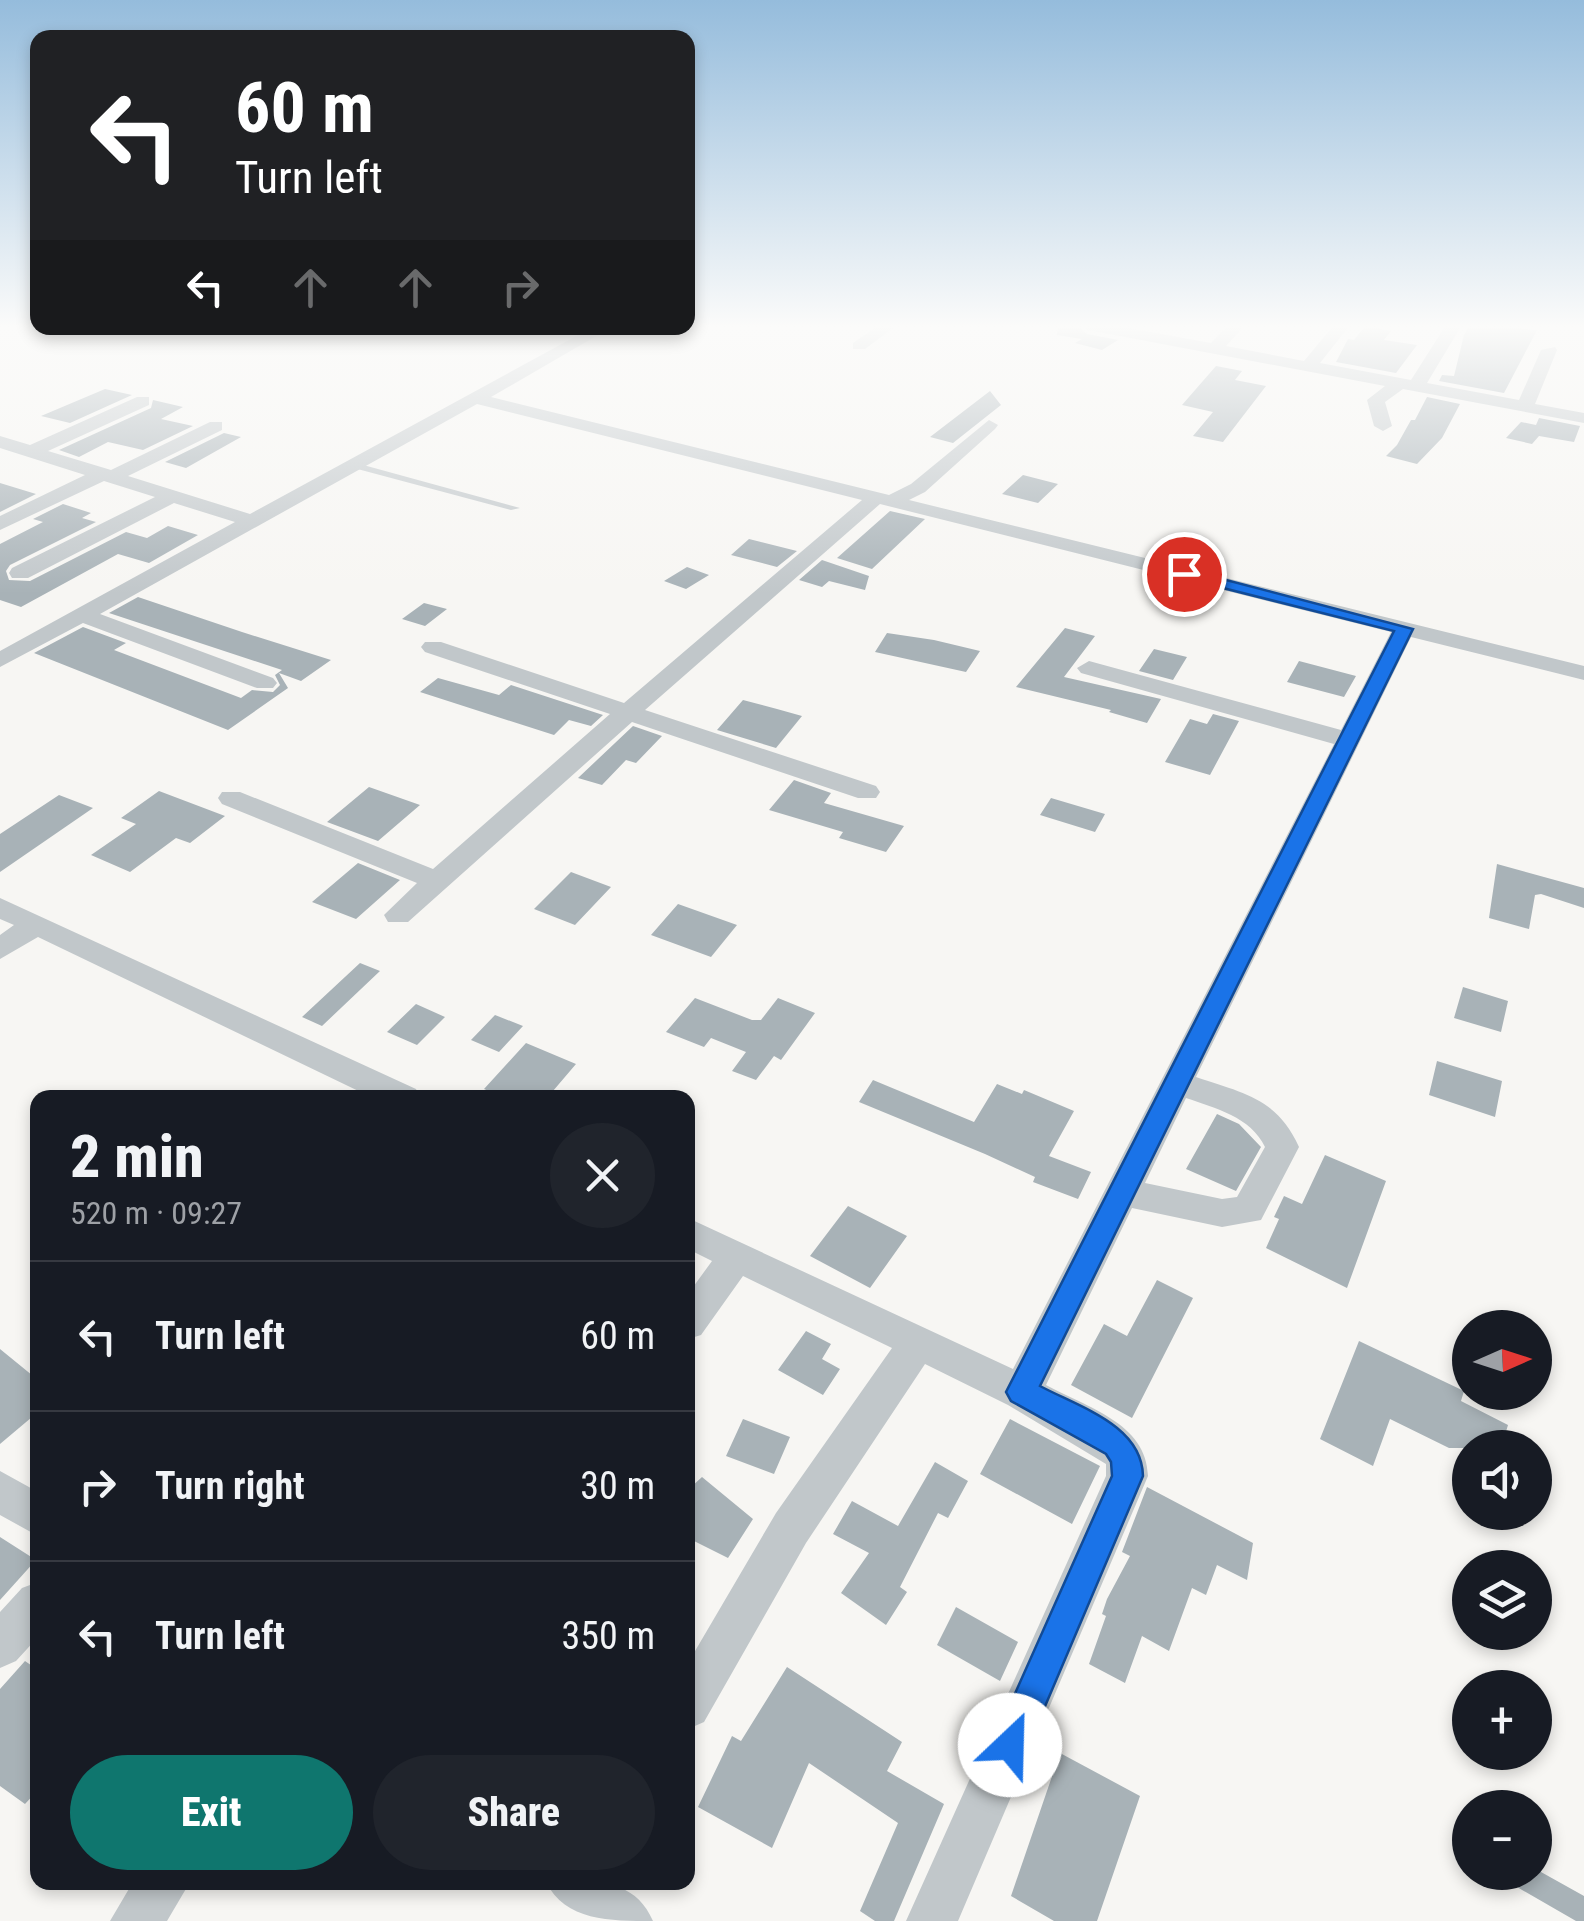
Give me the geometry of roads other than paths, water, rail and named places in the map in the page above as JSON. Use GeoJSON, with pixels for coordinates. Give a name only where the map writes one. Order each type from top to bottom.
{"type":"FeatureCollection","features":[{"type":"Feature","properties":{"kind":"street"},"geometry":{"type":"LineString","coordinates":[[33,451],[113,415]]}},
{"type":"Feature","properties":{"kind":"street"},"geometry":{"type":"LineString","coordinates":[[0,660],[445,415]]}},
{"type":"Feature","properties":{"kind":"street"},"geometry":{"type":"LineString","coordinates":[[541,415],[1584,673]]}},
{"type":"Feature","properties":{"kind":"street"},"geometry":{"type":"LineString","coordinates":[[1380,415],[1383,426]]}},
{"type":"Feature","properties":{"kind":"street"},"geometry":{"type":"LineString","coordinates":[[398,915],[774,583],[882,500],[918,488],[989,425]]}},
{"type":"Feature","properties":{"kind":"street"},"geometry":{"type":"LineString","coordinates":[[0,524],[216,426]]}},
{"type":"Feature","properties":{"kind":"street"},"geometry":{"type":"LineString","coordinates":[[0,442],[253,521]]}},
{"type":"Feature","properties":{"kind":"street"},"geometry":{"type":"LineString","coordinates":[[20,574],[170,497]]}},
{"type":"Feature","properties":{"kind":"street"},"geometry":{"type":"LineString","coordinates":[[82,615],[265,683]]}},
{"type":"Feature","properties":{"kind":"street"},"geometry":{"type":"LineString","coordinates":[[1022,1392],[1404,629]]}},
{"type":"Feature","properties":{"kind":"street"},"geometry":{"type":"LineString","coordinates":[[432,648],[867,792]]}},
{"type":"Feature","properties":{"kind":"street"},"geometry":{"type":"LineString","coordinates":[[1088,668],[1348,740]]}},
{"type":"Feature","properties":{"kind":"street"},"geometry":{"type":"LineString","coordinates":[[231,798],[437,881]]}},
{"type":"Feature","properties":{"kind":"street"},"geometry":{"type":"LineString","coordinates":[[0,907],[387,1090]]}},
{"type":"Feature","properties":{"kind":"street"},"geometry":{"type":"LineString","coordinates":[[0,949],[36,924]]}},
{"type":"Feature","properties":{"kind":"street"},"geometry":{"type":"LineString","coordinates":[[1122,1192],[1222,1213],[1248,1210],[1282,1147],[1268,1123],[1240,1106],[1177,1083]]}},
{"type":"Feature","properties":{"kind":"street"},"geometry":{"type":"LineString","coordinates":[[695,1235],[1022,1392],[1116,1444],[1127,1458],[1127,1476],[932,1921]]}},
{"type":"Feature","properties":{"kind":"street"},"geometry":{"type":"LineString","coordinates":[[695,1313],[737,1256]]}},
{"type":"Feature","properties":{"kind":"street"},"geometry":{"type":"LineString","coordinates":[[695,1694],[790,1528],[918,1342]]}},
{"type":"Feature","properties":{"kind":"street"},"geometry":{"type":"LineString","coordinates":[[0,1491],[30,1511]]}},
{"type":"Feature","properties":{"kind":"street"},"geometry":{"type":"LineString","coordinates":[[0,1645],[30,1613]]}},
{"type":"Feature","properties":{"kind":"street"},"geometry":{"type":"LineString","coordinates":[[136,1921],[159,1890]]}},
{"type":"Feature","properties":{"kind":"street"},"geometry":{"type":"LineString","coordinates":[[587,1890],[627,1921]]}},
{"type":"Feature","properties":{"kind":"lane"},"geometry":{"type":"LineString","coordinates":[[353,465],[515,508]]}}]}
